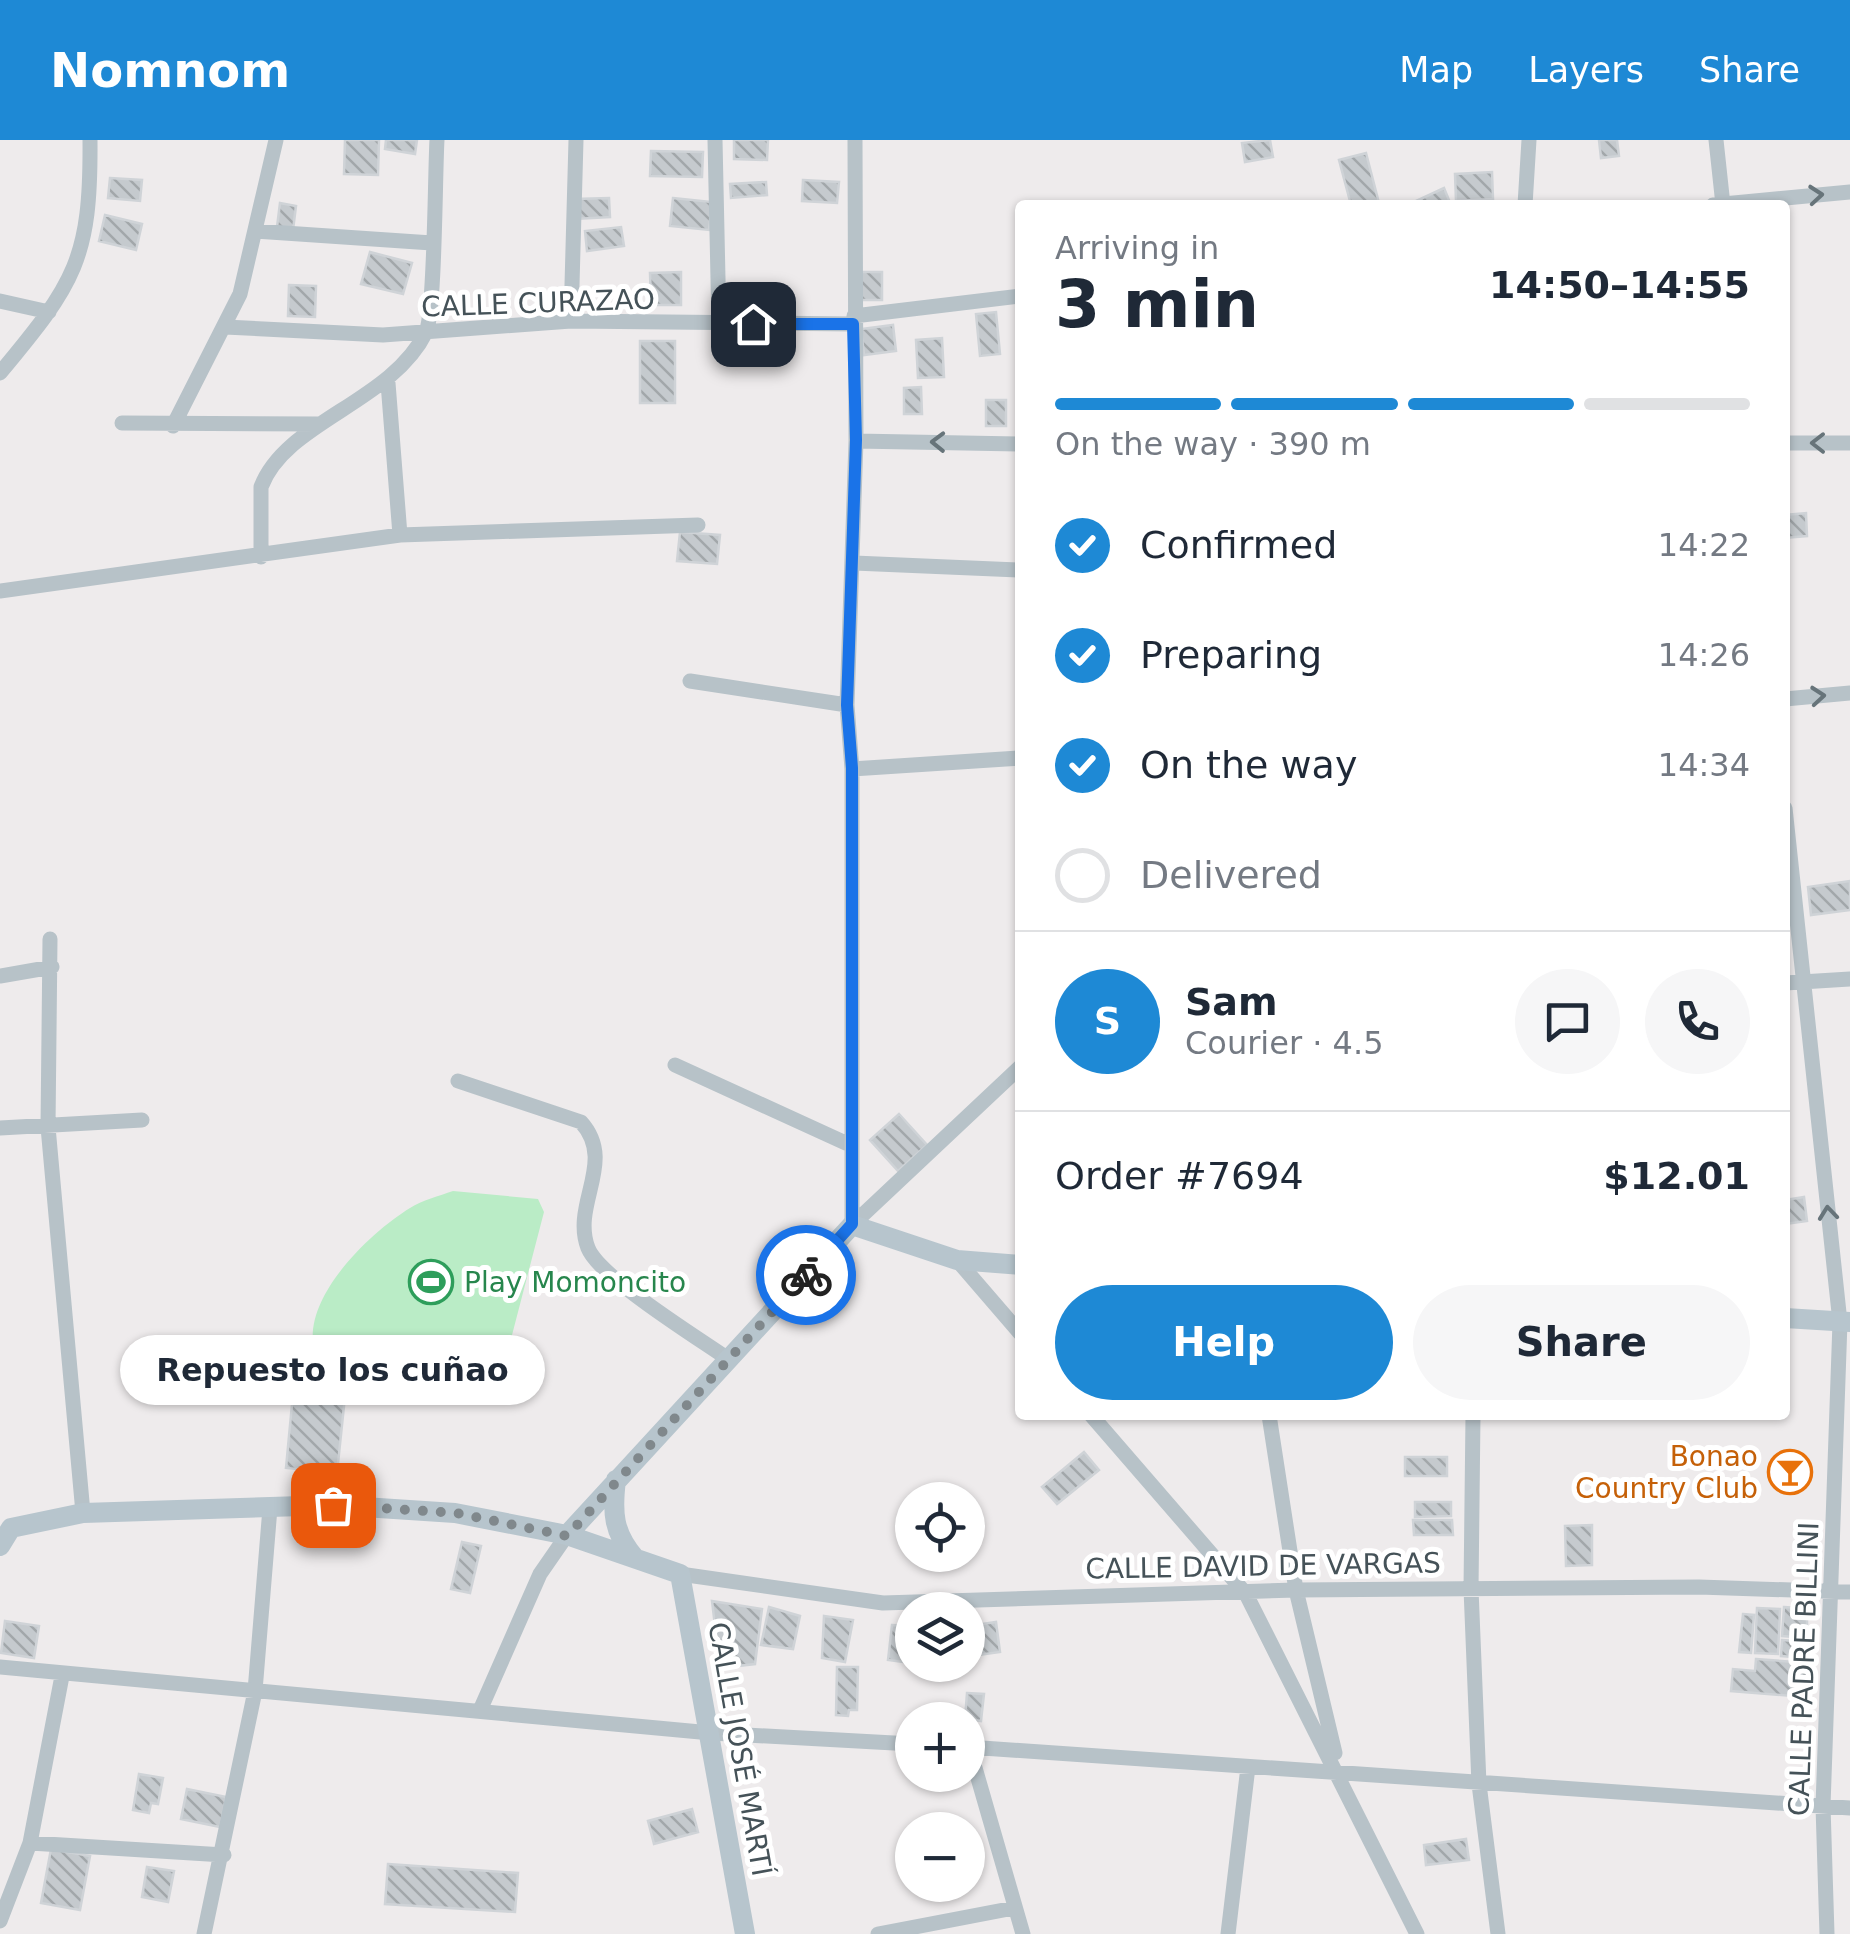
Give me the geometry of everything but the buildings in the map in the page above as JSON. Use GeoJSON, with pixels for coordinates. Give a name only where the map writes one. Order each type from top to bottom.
{"type":"FeatureCollection","features":[{"type":"Feature","properties":{"kind":"main road"},"geometry":{"type":"LineString","coordinates":[[567,1536],[852,1224],[957,1260],[1015,1265]]}},
{"type":"Feature","properties":{"kind":"main road"},"geometry":{"type":"LineString","coordinates":[[1790,1318],[1845,1322]]}},
{"type":"Feature","properties":{"kind":"main road"},"geometry":{"type":"LineString","coordinates":[[616,1480],[612,1514],[620,1541],[636,1559]]}},
{"type":"Feature","properties":{"kind":"main road"},"geometry":{"type":"LineString","coordinates":[[4,1535],[83,1514],[333,1505],[456,1513],[567,1536],[680,1574]]}},
{"type":"Feature","properties":{"kind":"main road","name":"CALLE JOSÉ MARTÍ"},"geometry":{"type":"LineString","coordinates":[[680,1574],[744,1934]]}},
{"type":"Feature","properties":{"kind":"street"},"geometry":{"type":"LineString","coordinates":[[0,373],[49,312],[85,244],[90,140]]}},
{"type":"Feature","properties":{"kind":"street"},"geometry":{"type":"LineString","coordinates":[[173,426],[225,328],[245,278],[276,140]]}},
{"type":"Feature","properties":{"kind":"street"},"geometry":{"type":"LineString","coordinates":[[260,557],[264,481],[319,424],[388,383],[428,329],[437,140]]}},
{"type":"Feature","properties":{"kind":"street"},"geometry":{"type":"LineString","coordinates":[[570,321],[576,140]]}},
{"type":"Feature","properties":{"kind":"street"},"geometry":{"type":"LineString","coordinates":[[715,140],[719,324]]}},
{"type":"Feature","properties":{"kind":"street"},"geometry":{"type":"LineString","coordinates":[[852,1224],[852,768],[847,705],[856,440],[855,140]]}},
{"type":"Feature","properties":{"kind":"street"},"geometry":{"type":"LineString","coordinates":[[1525,200],[1529,140]]}},
{"type":"Feature","properties":{"kind":"street"},"geometry":{"type":"LineString","coordinates":[[1716,140],[1720,200]]}},
{"type":"Feature","properties":{"kind":"street"},"geometry":{"type":"LineString","coordinates":[[1763,200],[1850,192]]}},
{"type":"Feature","properties":{"kind":"street"},"geometry":{"type":"LineString","coordinates":[[255,231],[432,243]]}},
{"type":"Feature","properties":{"kind":"street","name":"CALLE CURAZAO"},"geometry":{"type":"LineString","coordinates":[[225,328],[384,335],[570,321],[719,324],[853,320],[1015,297]]}},
{"type":"Feature","properties":{"kind":"street"},"geometry":{"type":"LineString","coordinates":[[0,301],[49,312]]}},
{"type":"Feature","properties":{"kind":"street"},"geometry":{"type":"LineString","coordinates":[[388,383],[400,535]]}},
{"type":"Feature","properties":{"kind":"street"},"geometry":{"type":"LineString","coordinates":[[122,423],[319,424]]}},
{"type":"Feature","properties":{"kind":"street"},"geometry":{"type":"LineString","coordinates":[[856,440],[1015,444]]}},
{"type":"Feature","properties":{"kind":"street"},"geometry":{"type":"LineString","coordinates":[[1790,443],[1850,443]]}},
{"type":"Feature","properties":{"kind":"street"},"geometry":{"type":"LineString","coordinates":[[0,591],[400,535],[698,525]]}},
{"type":"Feature","properties":{"kind":"street"},"geometry":{"type":"LineString","coordinates":[[854,564],[1015,570]]}},
{"type":"Feature","properties":{"kind":"street"},"geometry":{"type":"LineString","coordinates":[[690,681],[847,705]]}},
{"type":"Feature","properties":{"kind":"street"},"geometry":{"type":"LineString","coordinates":[[1790,698],[1850,694]]}},
{"type":"Feature","properties":{"kind":"street"},"geometry":{"type":"LineString","coordinates":[[852,768],[1015,758]]}},
{"type":"Feature","properties":{"kind":"street","name":"CALLE PADRE BILLINI"},"geometry":{"type":"LineString","coordinates":[[1790,854],[1845,1322],[1824,1806],[1827,1934]]}},
{"type":"Feature","properties":{"kind":"street"},"geometry":{"type":"LineString","coordinates":[[50,938],[48,1127],[83,1514]]}},
{"type":"Feature","properties":{"kind":"street"},"geometry":{"type":"LineString","coordinates":[[0,976],[52,967]]}},
{"type":"Feature","properties":{"kind":"street"},"geometry":{"type":"LineString","coordinates":[[1790,983],[1850,979]]}},
{"type":"Feature","properties":{"kind":"street"},"geometry":{"type":"LineString","coordinates":[[675,1065],[850,1145]]}},
{"type":"Feature","properties":{"kind":"street"},"geometry":{"type":"LineString","coordinates":[[852,1224],[1015,1072]]}},
{"type":"Feature","properties":{"kind":"street"},"geometry":{"type":"LineString","coordinates":[[458,1081],[581,1122],[592,1134],[598,1160],[586,1217],[588,1248],[612,1275],[728,1359]]}},
{"type":"Feature","properties":{"kind":"street"},"geometry":{"type":"LineString","coordinates":[[0,1128],[142,1120]]}},
{"type":"Feature","properties":{"kind":"street"},"geometry":{"type":"LineString","coordinates":[[957,1260],[1015,1326]]}},
{"type":"Feature","properties":{"kind":"street"},"geometry":{"type":"LineString","coordinates":[[1095,1420],[1246,1594],[1418,1934]]}},
{"type":"Feature","properties":{"kind":"street"},"geometry":{"type":"LineString","coordinates":[[1269,1420],[1296,1590],[1340,1776]]}},
{"type":"Feature","properties":{"kind":"street"},"geometry":{"type":"LineString","coordinates":[[1473,1420],[1471,1589],[1478,1784],[1498,1934]]}},
{"type":"Feature","properties":{"kind":"street"},"geometry":{"type":"LineString","coordinates":[[204,1934],[224,1855],[255,1691],[270,1508]]}},
{"type":"Feature","properties":{"kind":"street"},"geometry":{"type":"LineString","coordinates":[[480,1708],[540,1574],[567,1536]]}},
{"type":"Feature","properties":{"kind":"street","name":"CALLE DAVID DE VARGAS"},"geometry":{"type":"LineString","coordinates":[[680,1574],[883,1603],[1296,1590],[1850,1592]]}},
{"type":"Feature","properties":{"kind":"street"},"geometry":{"type":"LineString","coordinates":[[0,1668],[480,1708],[711,1733],[895,1743]]}},
{"type":"Feature","properties":{"kind":"street"},"geometry":{"type":"LineString","coordinates":[[0,1920],[30,1842],[62,1676]]}},
{"type":"Feature","properties":{"kind":"street"},"geometry":{"type":"LineString","coordinates":[[985,1748],[1340,1776],[1850,1808]]}},
{"type":"Feature","properties":{"kind":"street"},"geometry":{"type":"LineString","coordinates":[[1228,1934],[1248,1766]]}},
{"type":"Feature","properties":{"kind":"street"},"geometry":{"type":"LineString","coordinates":[[981,1792],[1024,1934]]}},
{"type":"Feature","properties":{"kind":"street"},"geometry":{"type":"LineString","coordinates":[[30,1842],[224,1855]]}},
{"type":"Feature","properties":{"kind":"street"},"geometry":{"type":"LineString","coordinates":[[878,1934],[1014,1908]]}},
{"type":"Feature","properties":{"kind":"green space","name":"Play Momoncito"},"geometry":{"type":"Polygon","coordinates":[[[453,1191],[538,1199],[544,1212],[499,1385],[332,1351],[313,1342],[321,1303],[345,1265],[378,1232],[410,1208],[453,1191]]]}},
{"type":"Feature","properties":{"kind":"way so far"},"geometry":{"type":"LineString","coordinates":[[333,1505],[456,1513],[567,1536],[806,1275]]}},
{"type":"Feature","properties":{"kind":"place","name":"Play Momoncito"},"geometry":{"type":"Point","coordinates":[431,1282]}},
{"type":"Feature","properties":{"kind":"place","name":"Bonao Country Club"},"geometry":{"type":"Point","coordinates":[1790,1472]}},
{"type":"Feature","properties":{"kind":"place","name":"Repuesto los cuñao"},"geometry":{"type":"Point","coordinates":[333,1505]}},
{"type":"Feature","properties":{"kind":"route"},"geometry":{"type":"LineString","coordinates":[[753,324],[853,324],[856,440],[847,705],[852,768],[852,1224],[806,1275]]}}]}
